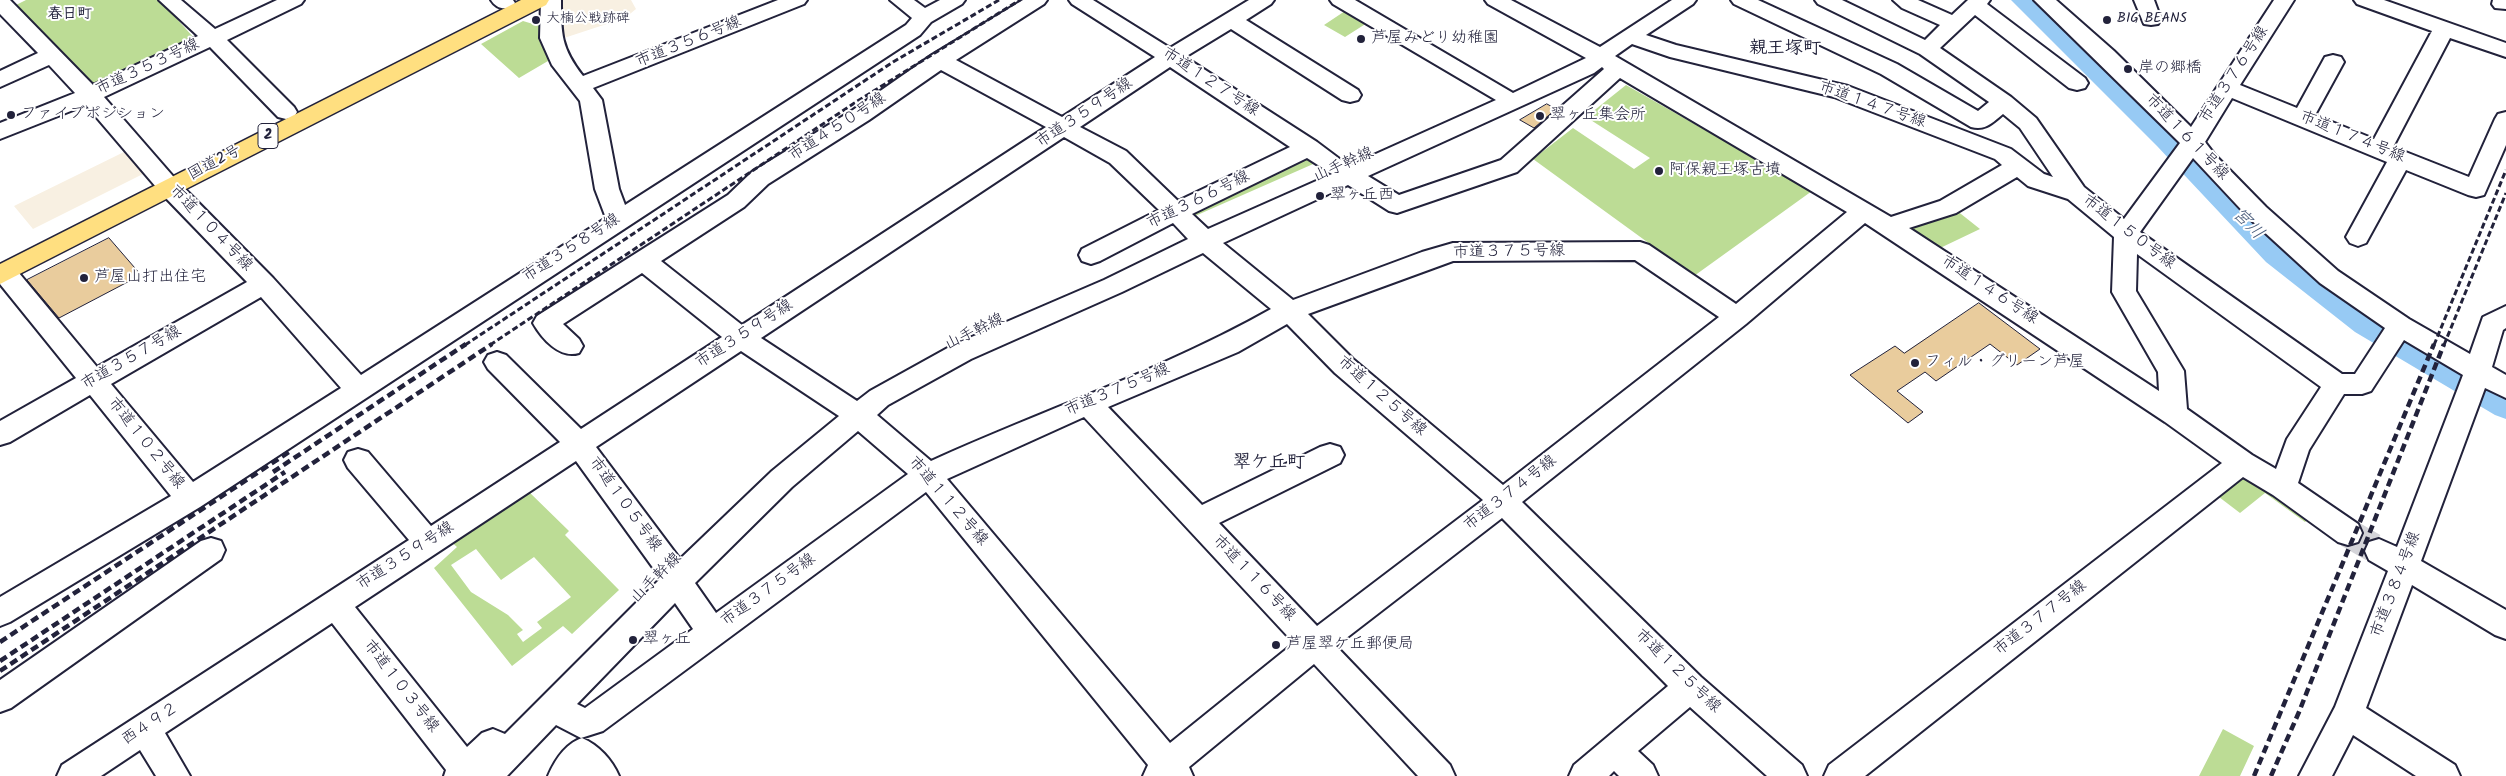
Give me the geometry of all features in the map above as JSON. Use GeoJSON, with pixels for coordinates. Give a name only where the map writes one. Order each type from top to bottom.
{"type":"FeatureCollection","features":[{"type":"Feature","properties":{"kind":"highway","name":"国道2号"},"geometry":{"type":"LineString","coordinates":[[2,269],[165,183],[538,0]]}},
{"type":"Feature","properties":{"kind":"highway","name":"国道2号"},"geometry":{"type":"LineString","coordinates":[[165,183],[185,163],[506,1]]}},
{"type":"Feature","properties":{"kind":"street"},"geometry":{"type":"LineString","coordinates":[[169,0],[213,38],[286,112]]}},
{"type":"Feature","properties":{"kind":"street","name":"市道３５３号線"},"geometry":{"type":"LineString","coordinates":[[0,131],[90,95],[294,0]]}},
{"type":"Feature","properties":{"kind":"street"},"geometry":{"type":"LineString","coordinates":[[551,0],[551,38],[563,65],[592,100],[607,189],[618,220]]}},
{"type":"Feature","properties":{"kind":"street","name":"市道３５６号線"},"geometry":{"type":"LineString","coordinates":[[581,85],[797,0]]}},
{"type":"Feature","properties":{"kind":"street"},"geometry":{"type":"LineString","coordinates":[[900,0],[924,17]]}},
{"type":"Feature","properties":{"kind":"street","name":"市道３５８号線"},"geometry":{"type":"LineString","coordinates":[[0,613],[190,499],[913,30],[924,17],[955,0]]}},
{"type":"Feature","properties":{"kind":"street","name":"市道４５０号線"},"geometry":{"type":"LineString","coordinates":[[644,262],[736,202],[760,178],[861,116],[940,60],[1037,0]]}},
{"type":"Feature","properties":{"kind":"street","name":"市道１２７号線"},"geometry":{"type":"LineString","coordinates":[[1079,0],[1397,205],[1509,166],[1608,63]]}},
{"type":"Feature","properties":{"kind":"street","name":"市道３５９号線"},"geometry":{"type":"LineString","coordinates":[[229,673],[578,443],[1065,128],[1170,57],[1264,0]]}},
{"type":"Feature","properties":{"kind":"street"},"geometry":{"type":"LineString","coordinates":[[1340,0],[1504,95]]}},
{"type":"Feature","properties":{"kind":"street","name":"市道１４６号線"},"geometry":{"type":"LineString","coordinates":[[1495,0],[1864,211],[1966,276],[2174,414],[2242,463],[2283,487],[2348,532]]}},
{"type":"Feature","properties":{"kind":"street","name":"山手幹線"},"geometry":{"type":"LineString","coordinates":[[471,774],[673,574],[782,479],[852,411],[962,352],[1113,286],[1200,236],[1586,68],[1608,63],[1629,36],[1686,0]]}},
{"type":"Feature","properties":{"kind":"street"},"geometry":{"type":"LineString","coordinates":[[1741,0],[1889,69],[1980,122],[2004,102]]}},
{"type":"Feature","properties":{"kind":"street","name":"市道１５０号線"},"geometry":{"type":"LineString","coordinates":[[1825,0],[1927,49],[2004,102],[2028,123],[2076,193],[2126,234],[2337,384]]}},
{"type":"Feature","properties":{"kind":"street"},"geometry":{"type":"LineString","coordinates":[[1903,0],[1917,10],[1938,14],[1954,24]]}},
{"type":"Feature","properties":{"kind":"street","name":"市道１６１号線"},"geometry":{"type":"LineString","coordinates":[[2044,0],[2106,56],[2185,151],[2207,161],[2258,213],[2395,334],[2474,382],[2506,388]]}},
{"type":"Feature","properties":{"kind":"street","name":"市道３７６号線"},"geometry":{"type":"LineString","coordinates":[[2126,234],[2185,151],[2284,0]]}},
{"type":"Feature","properties":{"kind":"street"},"geometry":{"type":"LineString","coordinates":[[2364,0],[2506,50]]}},
{"type":"Feature","properties":{"kind":"street"},"geometry":{"type":"LineString","coordinates":[[1927,49],[1978,1],[2077,83]]}},
{"type":"Feature","properties":{"kind":"street","name":"市道１０４号線"},"geometry":{"type":"LineString","coordinates":[[0,2],[90,95],[165,183],[264,284],[359,390]]}},
{"type":"Feature","properties":{"kind":"street"},"geometry":{"type":"LineString","coordinates":[[1231,20],[1350,95]]}},
{"type":"Feature","properties":{"kind":"street"},"geometry":{"type":"LineString","coordinates":[[2380,150],[2444,29]]}},
{"type":"Feature","properties":{"kind":"street","name":"市道１４７号線"},"geometry":{"type":"LineString","coordinates":[[1629,36],[1670,50],[1840,91],[2003,154],[2036,180],[2076,193]]}},
{"type":"Feature","properties":{"kind":"street"},"geometry":{"type":"LineString","coordinates":[[0,80],[52,55]]}},
{"type":"Feature","properties":{"kind":"street","name":"市道１２５号線"},"geometry":{"type":"LineString","coordinates":[[940,60],[1118,156],[1200,236],[1289,311],[1344,366],[1503,501],[1690,687],[1791,776]]}},
{"type":"Feature","properties":{"kind":"street","name":"山手幹線"},"geometry":{"type":"LineString","coordinates":[[1344,172],[1576,61],[1608,63]]}},
{"type":"Feature","properties":{"kind":"street"},"geometry":{"type":"LineString","coordinates":[[2302,118],[2332,62]]}},
{"type":"Feature","properties":{"kind":"street","name":"市道１７４号線"},"geometry":{"type":"LineString","coordinates":[[2227,88],[2476,189],[2506,119]]}},
{"type":"Feature","properties":{"kind":"street","name":"市道３６６号線"},"geometry":{"type":"LineString","coordinates":[[1091,255],[1309,147]]}},
{"type":"Feature","properties":{"kind":"street"},"geometry":{"type":"LineString","coordinates":[[2358,237],[2401,158]]}},
{"type":"Feature","properties":{"kind":"street"},"geometry":{"type":"LineString","coordinates":[[1888,226],[1948,206],[2018,166]]}},
{"type":"Feature","properties":{"kind":"street","name":"市道３７４号線"},"geometry":{"type":"LineString","coordinates":[[1168,772],[1316,644],[1503,501],[1736,317],[1864,211]]}},
{"type":"Feature","properties":{"kind":"street"},"geometry":{"type":"LineString","coordinates":[[2126,234],[2124,292],[2171,371],[2174,414]]}},
{"type":"Feature","properties":{"kind":"street","name":"市道３７５号線"},"geometry":{"type":"LineString","coordinates":[[552,707],[581,723],[592,721],[928,475],[1008,438],[1230,345],[1289,311],[1453,252],[1640,251],[1736,317]]}},
{"type":"Feature","properties":{"kind":"street"},"geometry":{"type":"LineString","coordinates":[[570,346],[546,322],[644,262]]}},
{"type":"Feature","properties":{"kind":"street","name":"市道１１２号線"},"geometry":{"type":"LineString","coordinates":[[644,262],[741,338],[852,411],[928,475],[1168,772]]}},
{"type":"Feature","properties":{"kind":"street","name":"市道１０２号線"},"geometry":{"type":"LineString","coordinates":[[2,269],[190,499]]}},
{"type":"Feature","properties":{"kind":"street","name":"市道３５７号線"},"geometry":{"type":"LineString","coordinates":[[0,434],[264,284]]}},
{"type":"Feature","properties":{"kind":"street","name":"市道３８４号線"},"geometry":{"type":"LineString","coordinates":[[2315,776],[2348,714],[2474,382],[2492,324],[2506,316]]}},
{"type":"Feature","properties":{"kind":"street"},"geometry":{"type":"LineString","coordinates":[[2283,487],[2297,447],[2337,384],[2362,384],[2395,334]]}},
{"type":"Feature","properties":{"kind":"street","name":"市道１０５号線"},"geometry":{"type":"LineString","coordinates":[[497,362],[578,443],[673,574],[712,632]]}},
{"type":"Feature","properties":{"kind":"street","name":"市道１１６号線"},"geometry":{"type":"LineString","coordinates":[[1088,404],[1439,776]]}},
{"type":"Feature","properties":{"kind":"street"},"geometry":{"type":"LineString","coordinates":[[1197,521],[1330,455]]}},
{"type":"Feature","properties":{"kind":"street"},"geometry":{"type":"LineString","coordinates":[[358,460],[428,543]]}},
{"type":"Feature","properties":{"kind":"street","name":"市道３７７号線"},"geometry":{"type":"LineString","coordinates":[[1840,776],[2242,463]]}},
{"type":"Feature","properties":{"kind":"street"},"geometry":{"type":"LineString","coordinates":[[0,698],[211,550]]}},
{"type":"Feature","properties":{"kind":"street"},"geometry":{"type":"LineString","coordinates":[[2379,552],[2506,626]]}},
{"type":"Feature","properties":{"kind":"street","name":"山手幹線"},"geometry":{"type":"LineString","coordinates":[[471,774],[552,707],[673,574]]}},
{"type":"Feature","properties":{"kind":"street","name":"市道１０３号線"},"geometry":{"type":"LineString","coordinates":[[335,604],[454,756],[471,774]]}},
{"type":"Feature","properties":{"kind":"street","name":"西４９２"},"geometry":{"type":"LineString","coordinates":[[73,776],[229,673]]}},
{"type":"Feature","properties":{"kind":"street"},"geometry":{"type":"LineString","coordinates":[[1585,776],[1690,687]]}},
{"type":"Feature","properties":{"kind":"street"},"geometry":{"type":"LineString","coordinates":[[2348,714],[2444,776]]}},
{"type":"Feature","properties":{"kind":"street"},"geometry":{"type":"LineString","coordinates":[[145,729],[174,776]]}},
{"type":"Feature","properties":{"kind":"street"},"geometry":{"type":"LineString","coordinates":[[1615,751],[1642,776]]}},
{"type":"Feature","properties":{"kind":"street"},"geometry":{"type":"LineString","coordinates":[[564,776],[582,753],[603,776]]}},
{"type":"Feature","properties":{"kind":"shaded area"},"geometry":{"type":"Polygon","coordinates":[[[560,0],[631,0],[636,9],[625,18],[561,39],[560,0]]]}},
{"type":"Feature","properties":{"kind":"shaded area"},"geometry":{"type":"Polygon","coordinates":[[[126,151],[145,173],[33,229],[14,206],[126,151]]]}},
{"type":"Feature","properties":{"kind":"green space"},"geometry":{"type":"Polygon","coordinates":[[[26,0],[160,0],[194,38],[191,44],[94,86],[14,6],[26,0]]]}},
{"type":"Feature","properties":{"kind":"green space"},"geometry":{"type":"Polygon","coordinates":[[[1345,11],[1367,23],[1345,37],[1324,25],[1345,11]]]}},
{"type":"Feature","properties":{"kind":"green space"},"geometry":{"type":"Polygon","coordinates":[[[543,20],[548,61],[519,78],[481,44],[523,21],[533,24],[543,20]]]}},
{"type":"Feature","properties":{"kind":"green space"},"geometry":{"type":"Polygon","coordinates":[[[1626,85],[1812,191],[1694,276],[1533,159],[1573,128],[1634,169],[1650,158],[1586,117],[1626,85]]]}},
{"type":"Feature","properties":{"kind":"green space"},"geometry":{"type":"Polygon","coordinates":[[[1302,156],[1316,158],[1320,161],[1195,216],[1192,213],[1302,156]]]}},
{"type":"Feature","properties":{"kind":"green space"},"geometry":{"type":"Polygon","coordinates":[[[1956,210],[1980,229],[1936,250],[1902,231],[1956,210]]]}},
{"type":"Feature","properties":{"kind":"green space"},"geometry":{"type":"Polygon","coordinates":[[[2248,474],[2310,518],[2305,522],[2265,493],[2240,513],[2219,497],[2248,474]]]}},
{"type":"Feature","properties":{"kind":"green space"},"geometry":{"type":"Polygon","coordinates":[[[526,489],[569,531],[565,535],[619,590],[572,634],[563,626],[512,666],[434,568],[457,547],[449,540],[526,489]],[[476,549],[451,565],[471,592],[508,615],[523,630],[517,634],[523,642],[542,628],[537,622],[571,597],[534,557],[501,580],[476,549]]]}},
{"type":"Feature","properties":{"kind":"green space"},"geometry":{"type":"Polygon","coordinates":[[[2223,729],[2254,746],[2240,776],[2199,776],[2223,729]]]}},
{"type":"Feature","properties":{"kind":"building"},"geometry":{"type":"Polygon","coordinates":[[[1547,104],[1556,109],[1534,128],[1520,120],[1547,104]]]}},
{"type":"Feature","properties":{"kind":"building","name":"芦屋山打出住宅"},"geometry":{"type":"Polygon","coordinates":[[[109,238],[141,275],[59,318],[27,280],[109,238]]]}},
{"type":"Feature","properties":{"kind":"building","name":"フィル・グリーン芦屋"},"geometry":{"type":"Polygon","coordinates":[[[1979,303],[2040,349],[2017,365],[1990,344],[1936,381],[1925,372],[1897,391],[1923,412],[1908,423],[1850,375],[1895,346],[1904,353],[1979,303]]]}},
{"type":"Feature","properties":{"kind":"waterway","name":"宮川"},"geometry":{"type":"LineString","coordinates":[[2023,0],[2166,140],[2276,255],[2366,324],[2506,406]]}},
{"type":"Feature","properties":{"kind":"tunnel"},"geometry":{"type":"LineString","coordinates":[[2348,533],[2379,551]]}},
{"type":"Feature","properties":{"kind":"railway"},"geometry":{"type":"LineString","coordinates":[[465,345],[893,62],[999,0]]}},
{"type":"Feature","properties":{"kind":"railway"},"geometry":{"type":"LineString","coordinates":[[490,345],[856,102],[1020,0]]}},
{"type":"Feature","properties":{"kind":"railway"},"geometry":{"type":"LineString","coordinates":[[2434,345],[2506,170]]}},
{"type":"Feature","properties":{"kind":"railway"},"geometry":{"type":"LineString","coordinates":[[2444,345],[2506,193]]}},
{"type":"Feature","properties":{"kind":"railway"},"geometry":{"type":"LineString","coordinates":[[273,472],[466,344]]}},
{"type":"Feature","properties":{"kind":"railway"},"geometry":{"type":"LineString","coordinates":[[0,671],[492,344]]}},
{"type":"Feature","properties":{"kind":"railway"},"geometry":{"type":"LineString","coordinates":[[2254,776],[2434,344]]}},
{"type":"Feature","properties":{"kind":"railway"},"geometry":{"type":"LineString","coordinates":[[2271,776],[2299,712],[2444,344]]}},
{"type":"Feature","properties":{"kind":"railway"},"geometry":{"type":"LineString","coordinates":[[0,642],[292,450]]}},
{"type":"Feature","properties":{"kind":"railway"},"geometry":{"type":"LineString","coordinates":[[0,661],[285,472]]}},
{"type":"Feature","properties":{"kind":"place","name":"大楠公戦跡碑"},"geometry":{"type":"Point","coordinates":[536,20]}},
{"type":"Feature","properties":{"kind":"place","name":"BIG BEANS"},"geometry":{"type":"Point","coordinates":[2107,20]}},
{"type":"Feature","properties":{"kind":"place","name":"芦屋みどり幼稚園"},"geometry":{"type":"Point","coordinates":[1361,39]}},
{"type":"Feature","properties":{"kind":"place","name":"岸の郷橋"},"geometry":{"type":"Point","coordinates":[2128,69]}},
{"type":"Feature","properties":{"kind":"place","name":"ファイブポジション"},"geometry":{"type":"Point","coordinates":[11,115]}},
{"type":"Feature","properties":{"kind":"place","name":"翠ヶ丘集会所"},"geometry":{"type":"Point","coordinates":[1540,116]}},
{"type":"Feature","properties":{"kind":"place","name":"阿保親王塚古墳"},"geometry":{"type":"Point","coordinates":[1659,171]}},
{"type":"Feature","properties":{"kind":"place","name":"翠ヶ丘西"},"geometry":{"type":"Point","coordinates":[1320,196]}},
{"type":"Feature","properties":{"kind":"place","name":"芦屋山打出住宅"},"geometry":{"type":"Point","coordinates":[84,278]}},
{"type":"Feature","properties":{"kind":"place","name":"フィル・グリーン芦屋"},"geometry":{"type":"Point","coordinates":[1915,363]}},
{"type":"Feature","properties":{"kind":"place","name":"翠ヶ丘"},"geometry":{"type":"Point","coordinates":[633,640]}},
{"type":"Feature","properties":{"kind":"place","name":"芦屋翠ケ丘郵便局"},"geometry":{"type":"Point","coordinates":[1276,645]}},
{"type":"Feature","properties":{"kind":"district","name":"春日町"},"geometry":{"type":"Point","coordinates":[70,15]}},
{"type":"Feature","properties":{"kind":"district","name":"親王塚町"},"geometry":{"type":"Point","coordinates":[1785,50]}},
{"type":"Feature","properties":{"kind":"district","name":"翠ケ丘町"},"geometry":{"type":"Point","coordinates":[1269,464]}}]}
